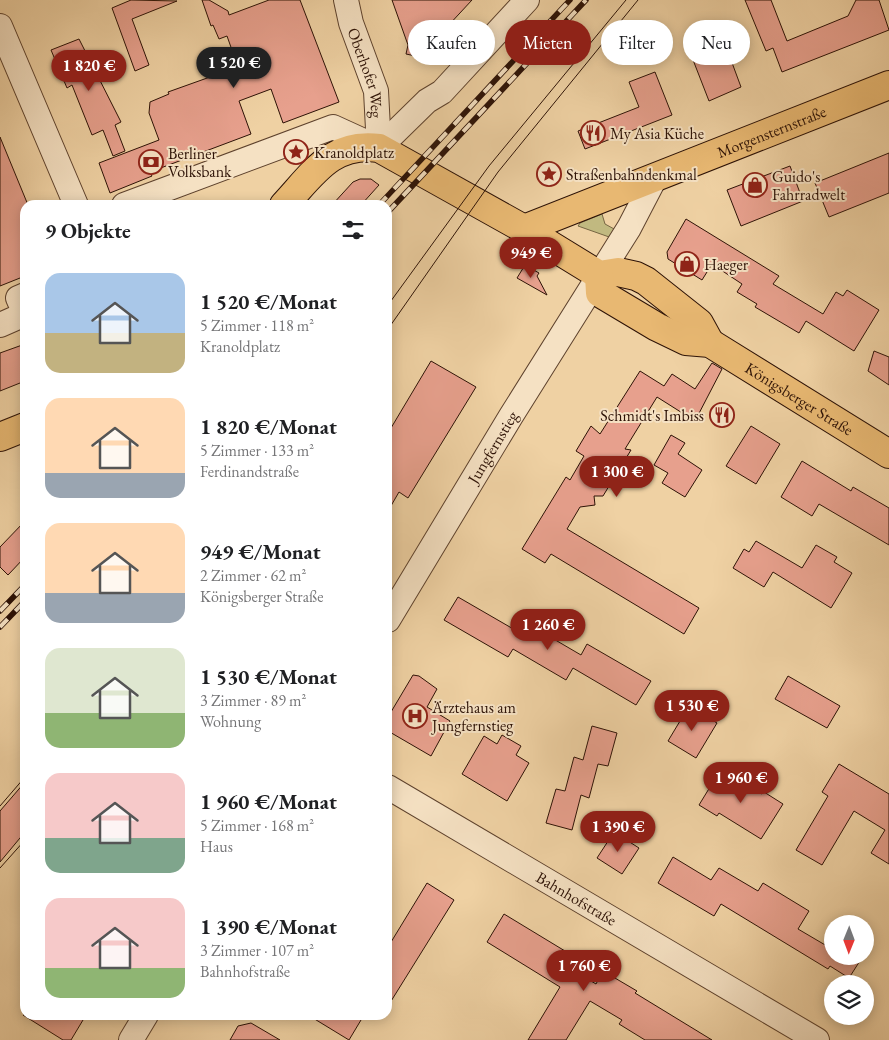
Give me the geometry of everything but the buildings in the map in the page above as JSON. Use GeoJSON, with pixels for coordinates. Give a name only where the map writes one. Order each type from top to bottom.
{"type":"FeatureCollection","features":[{"type":"Feature","properties":{"kind":"main road","name":"Morgensternstraße"},"geometry":{"type":"LineString","coordinates":[[524,229],[889,85]]}},
{"type":"Feature","properties":{"kind":"main road"},"geometry":{"type":"LineString","coordinates":[[289,200],[333,155],[364,146],[379,148],[524,229],[598,275]]}},
{"type":"Feature","properties":{"kind":"main road","name":"Königsberger Straße"},"geometry":{"type":"LineString","coordinates":[[598,275],[600,293],[619,305],[686,341],[710,343],[889,454]]}},
{"type":"Feature","properties":{"kind":"main road"},"geometry":{"type":"LineString","coordinates":[[0,437],[20,429]]}},
{"type":"Feature","properties":{"kind":"street","name":"Oberhofer Weg"},"geometry":{"type":"LineString","coordinates":[[346,0],[351,23],[376,91],[379,148]]}},
{"type":"Feature","properties":{"kind":"street"},"geometry":{"type":"LineString","coordinates":[[137,200],[333,127],[379,148],[428,101],[442,92],[528,0]]}},
{"type":"Feature","properties":{"kind":"street"},"geometry":{"type":"LineString","coordinates":[[0,26],[74,200]]}},
{"type":"Feature","properties":{"kind":"street"},"geometry":{"type":"LineString","coordinates":[[598,275],[629,228],[655,178]]}},
{"type":"Feature","properties":{"kind":"street","name":"Jungfernstieg"},"geometry":{"type":"LineString","coordinates":[[392,613],[598,275]]}},
{"type":"Feature","properties":{"kind":"street"},"geometry":{"type":"LineString","coordinates":[[0,325],[20,316]]}},
{"type":"Feature","properties":{"kind":"street","name":"Bahnhofstraße"},"geometry":{"type":"LineString","coordinates":[[392,789],[817,1040]]}},
{"type":"Feature","properties":{"kind":"street"},"geometry":{"type":"LineString","coordinates":[[131,1040],[143,1020]]}},
{"type":"Feature","properties":{"kind":"shaded area"},"geometry":{"type":"Polygon","coordinates":[[[602,214],[605,224],[616,230],[612,238],[578,226],[580,223],[602,214]]]}},
{"type":"Feature","properties":{"kind":"tram line"},"geometry":{"type":"LineString","coordinates":[[392,299],[489,166],[626,0]]}},
{"type":"Feature","properties":{"kind":"tram line"},"geometry":{"type":"LineString","coordinates":[[392,323],[498,172],[638,0]]}},
{"type":"Feature","properties":{"kind":"tram line"},"geometry":{"type":"LineString","coordinates":[[0,806],[20,783]]}},
{"type":"Feature","properties":{"kind":"tram line"},"geometry":{"type":"LineString","coordinates":[[0,868],[20,846]]}},
{"type":"Feature","properties":{"kind":"railway"},"geometry":{"type":"LineString","coordinates":[[384,200],[570,0]]}},
{"type":"Feature","properties":{"kind":"railway"},"geometry":{"type":"LineString","coordinates":[[392,208],[586,0]]}},
{"type":"Feature","properties":{"kind":"railway"},"geometry":{"type":"LineString","coordinates":[[0,611],[20,590]]}},
{"type":"Feature","properties":{"kind":"railway"},"geometry":{"type":"LineString","coordinates":[[0,627],[20,606]]}},
{"type":"Feature","properties":{"kind":"place","name":"My Asia Küche"},"geometry":{"type":"Point","coordinates":[593,133]}},
{"type":"Feature","properties":{"kind":"place","name":"Kranoldplatz"},"geometry":{"type":"Point","coordinates":[296,152]}},
{"type":"Feature","properties":{"kind":"place","name":"Berliner Volksbank"},"geometry":{"type":"Point","coordinates":[151,162]}},
{"type":"Feature","properties":{"kind":"place","name":"Straßenbahndenkmal"},"geometry":{"type":"Point","coordinates":[549,174]}},
{"type":"Feature","properties":{"kind":"place","name":"Guido's Fahrradwelt"},"geometry":{"type":"Point","coordinates":[755,185]}},
{"type":"Feature","properties":{"kind":"place","name":"Haeger"},"geometry":{"type":"Point","coordinates":[687,264]}},
{"type":"Feature","properties":{"kind":"place","name":"Schmidt's Imbiss"},"geometry":{"type":"Point","coordinates":[722,415]}},
{"type":"Feature","properties":{"kind":"place","name":"Ärztehaus am Jungfernstieg"},"geometry":{"type":"Point","coordinates":[415,716]}}]}
